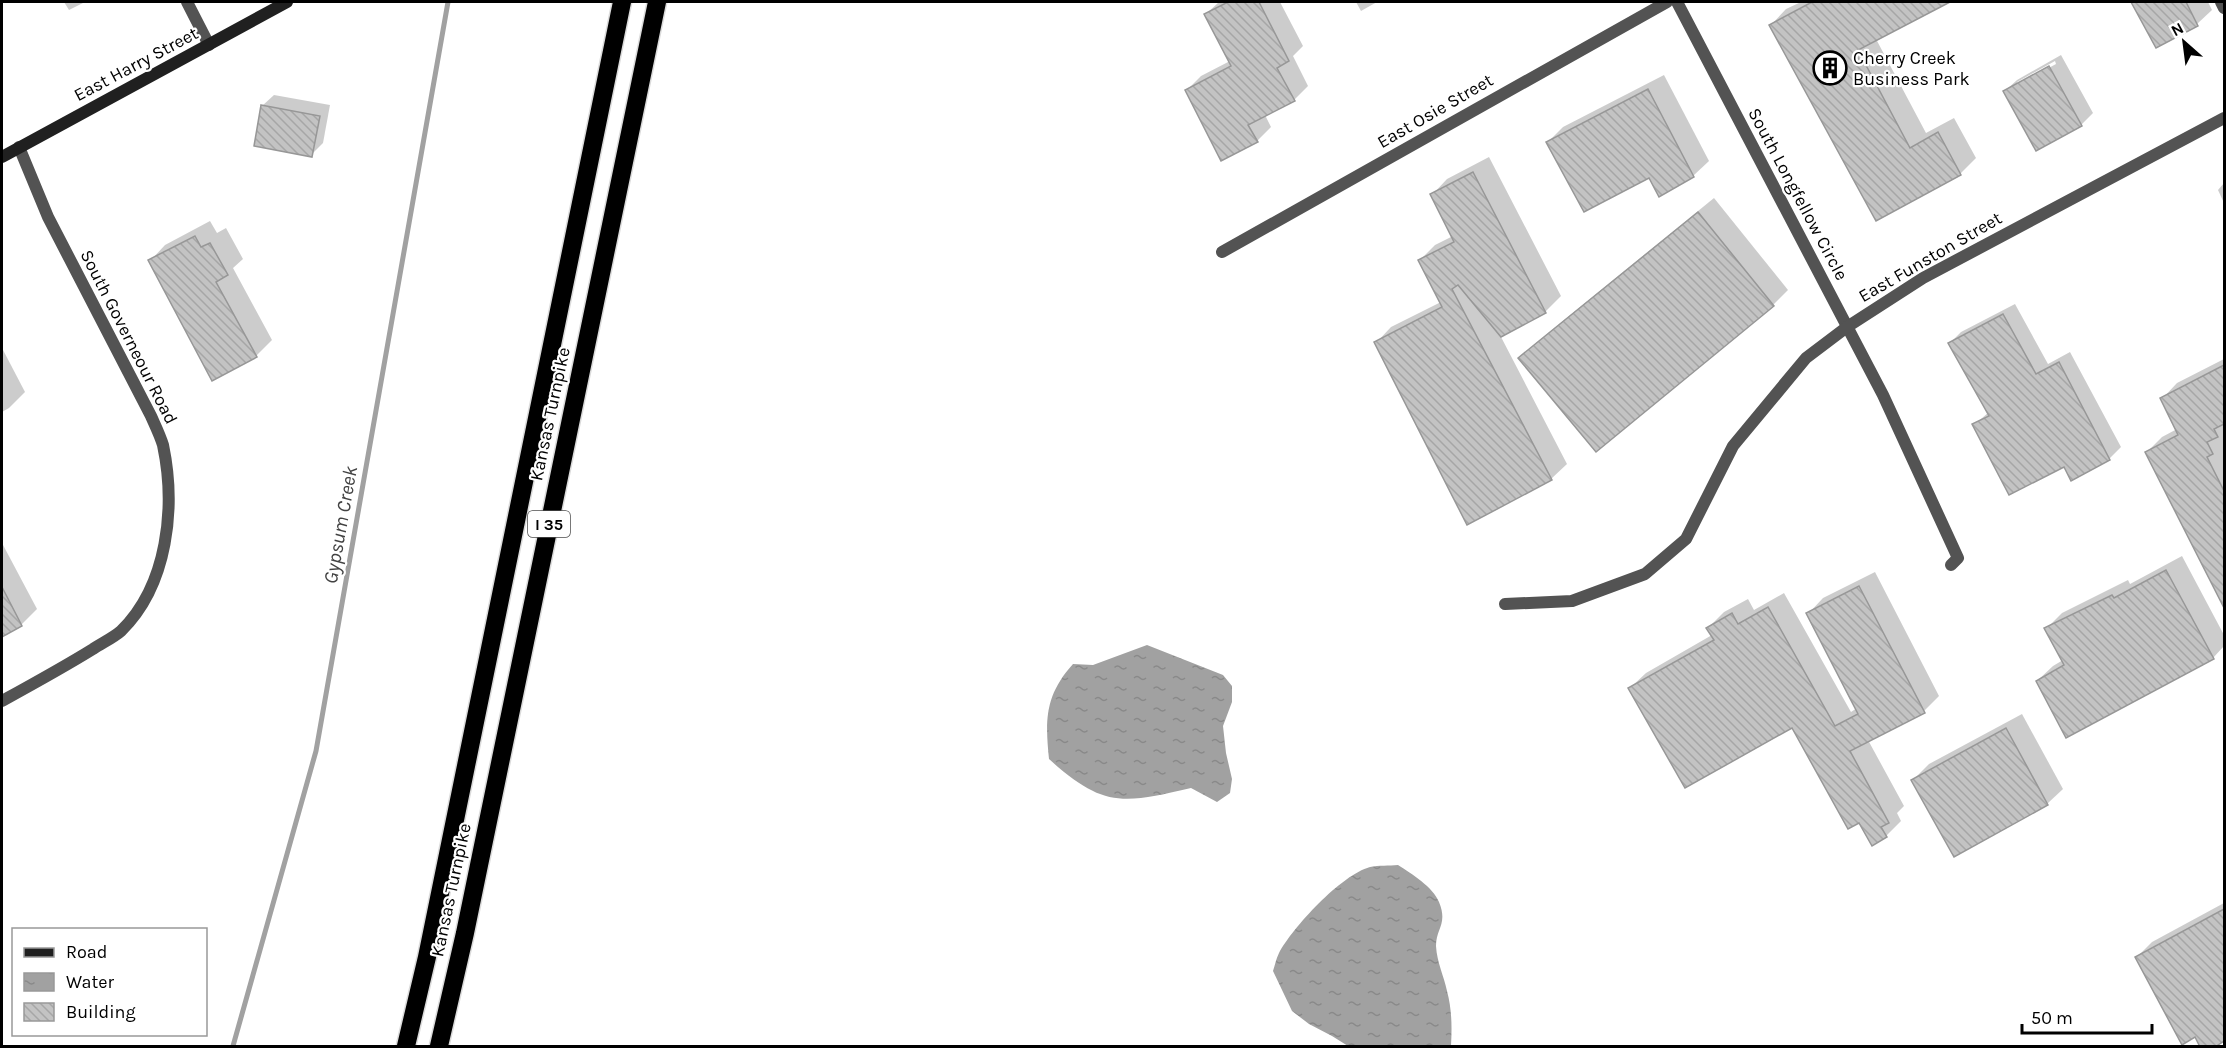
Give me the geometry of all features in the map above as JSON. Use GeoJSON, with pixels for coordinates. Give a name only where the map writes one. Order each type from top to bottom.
{"type":"FeatureCollection","features":[{"type":"Feature","properties":{"kind":"highway","name":"Kansas Turnpike"},"geometry":{"type":"LineString","coordinates":[[406,1047],[427,957],[622,2]]}},
{"type":"Feature","properties":{"kind":"highway","name":"Kansas Turnpike"},"geometry":{"type":"LineString","coordinates":[[439,1047],[465,933],[657,2]]}},
{"type":"Feature","properties":{"kind":"main road","name":"East Harry Street"},"geometry":{"type":"LineString","coordinates":[[2,157],[287,2]]}},
{"type":"Feature","properties":{"kind":"street"},"geometry":{"type":"LineString","coordinates":[[187,2],[209,45]]}},
{"type":"Feature","properties":{"kind":"street","name":"East Osie Street"},"geometry":{"type":"LineString","coordinates":[[1222,252],[1667,2]]}},
{"type":"Feature","properties":{"kind":"street","name":"South Longfellow Circle"},"geometry":{"type":"LineString","coordinates":[[1677,2],[1883,394],[1958,558],[1951,565]]}},
{"type":"Feature","properties":{"kind":"street"},"geometry":{"type":"LineString","coordinates":[[2221,2],[2224,8]]}},
{"type":"Feature","properties":{"kind":"street","name":"East Funston Street"},"geometry":{"type":"LineString","coordinates":[[1504,604],[1572,601],[1645,574],[1686,539],[1733,446],[1806,358],[1847,327],[1923,278],[2224,118]]}},
{"type":"Feature","properties":{"kind":"street","name":"South Governeour Road"},"geometry":{"type":"LineString","coordinates":[[2,701],[68,665],[120,632],[139,607],[154,579],[163,552],[168,516],[168,478],[162,443],[151,416],[48,217],[20,147]]}},
{"type":"Feature","properties":{"kind":"water"},"geometry":{"type":"Polygon","coordinates":[[[1147,645],[1223,675],[1232,686],[1232,702],[1223,726],[1232,779],[1230,793],[1217,802],[1191,788],[1148,797],[1115,798],[1084,786],[1049,759],[1047,720],[1049,708],[1057,686],[1073,664],[1093,665],[1147,645]]]}},
{"type":"Feature","properties":{"kind":"water"},"geometry":{"type":"Polygon","coordinates":[[[1398,865],[1427,886],[1439,902],[1442,921],[1436,946],[1450,1005],[1451,1046],[1348,1046],[1309,1024],[1292,1011],[1273,971],[1278,955],[1286,942],[1306,916],[1332,891],[1358,872],[1370,867],[1398,865]]]}},
{"type":"Feature","properties":{"kind":"building"},"geometry":{"type":"Polygon","coordinates":[[[1228,2],[1259,2],[1289,61],[1277,68],[1295,101],[1248,125],[1258,142],[1221,161],[1185,90],[1231,66],[1204,14],[1228,2]]]}},
{"type":"Feature","properties":{"kind":"building"},"geometry":{"type":"Polygon","coordinates":[[[1812,2],[1950,2],[1858,50],[1910,148],[1938,132],[1961,175],[1876,221],[1769,25],[1812,2]]]}},
{"type":"Feature","properties":{"kind":"building"},"geometry":{"type":"Polygon","coordinates":[[[2131,2],[2186,2],[2198,26],[2156,48],[2131,2]]]}},
{"type":"Feature","properties":{"kind":"building"},"geometry":{"type":"Polygon","coordinates":[[[2049,66],[2082,126],[2036,151],[2003,91],[2049,66]]]}},
{"type":"Feature","properties":{"kind":"building"},"geometry":{"type":"Polygon","coordinates":[[[1648,89],[1694,177],[1659,197],[1649,178],[1584,212],[1546,142],[1648,89]]]}},
{"type":"Feature","properties":{"kind":"building"},"geometry":{"type":"Polygon","coordinates":[[[261,105],[320,116],[312,157],[254,146],[261,105]]]}},
{"type":"Feature","properties":{"kind":"building"},"geometry":{"type":"Polygon","coordinates":[[[1473,172],[1546,313],[1501,337],[1458,285],[1452,289],[1552,480],[1467,525],[1374,342],[1442,307],[1418,260],[1454,242],[1430,194],[1473,172]]]}},
{"type":"Feature","properties":{"kind":"building"},"geometry":{"type":"Polygon","coordinates":[[[1698,212],[1774,306],[1596,452],[1518,358],[1698,212]]]}},
{"type":"Feature","properties":{"kind":"building"},"geometry":{"type":"Polygon","coordinates":[[[195,236],[201,247],[210,243],[228,275],[216,282],[257,357],[212,381],[148,260],[195,236]]]}},
{"type":"Feature","properties":{"kind":"building"},"geometry":{"type":"Polygon","coordinates":[[[2003,314],[2036,374],[2059,362],[2110,460],[2071,481],[2064,467],[2009,495],[1972,424],[1989,416],[1948,343],[2003,314]]]}},
{"type":"Feature","properties":{"kind":"building"},"geometry":{"type":"Polygon","coordinates":[[[2224,365],[2224,424],[2214,429],[2218,437],[2207,442],[2213,454],[2207,457],[2224,491],[2224,608],[2145,452],[2178,435],[2160,398],[2224,365]]]}},
{"type":"Feature","properties":{"kind":"building"},"geometry":{"type":"Polygon","coordinates":[[[2166,570],[2214,659],[2066,738],[2036,681],[2064,665],[2044,628],[2112,595],[2114,598],[2166,570]]]}},
{"type":"Feature","properties":{"kind":"building"},"geometry":{"type":"Polygon","coordinates":[[[1859,586],[1925,713],[1850,751],[1889,823],[1881,827],[1887,837],[1872,846],[1859,823],[1848,829],[1792,728],[1685,788],[1628,688],[1714,640],[1706,628],[1732,613],[1738,624],[1768,607],[1835,726],[1858,714],[1806,613],[1859,586]]]}},
{"type":"Feature","properties":{"kind":"building"},"geometry":{"type":"Polygon","coordinates":[[[2,587],[22,626],[2,637],[2,587]]]}},
{"type":"Feature","properties":{"kind":"building"},"geometry":{"type":"Polygon","coordinates":[[[2006,728],[2048,805],[1954,857],[1911,780],[2006,728]]]}},
{"type":"Feature","properties":{"kind":"building"},"geometry":{"type":"Polygon","coordinates":[[[2224,909],[2224,1041],[2215,1047],[2200,1047],[2195,1037],[2182,1045],[2135,957],[2224,909]]]}},
{"type":"Feature","properties":{"kind":"waterway","name":"Gypsum Creek"},"geometry":{"type":"LineString","coordinates":[[233,1046],[316,751],[448,2]]}},
{"type":"Feature","properties":{"kind":"place","name":"Cherry Creek Business Park"},"geometry":{"type":"Point","coordinates":[1830,68]}}]}
